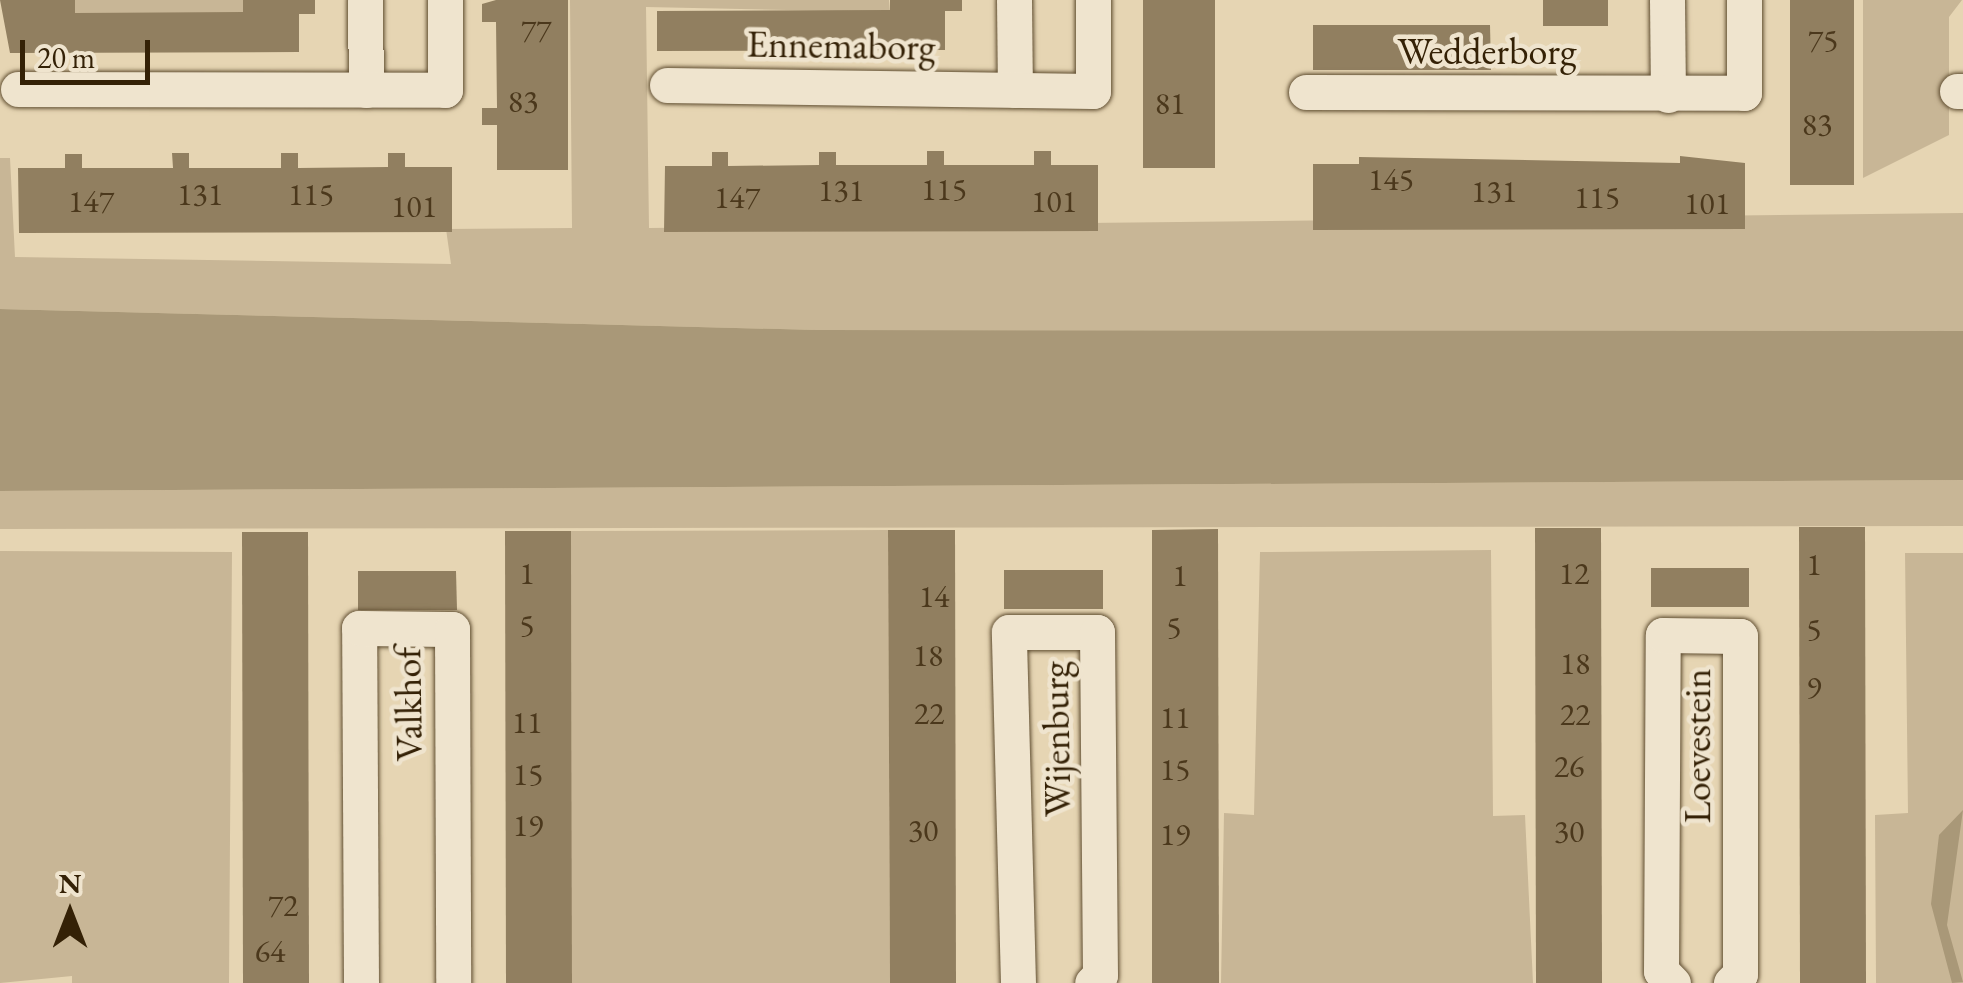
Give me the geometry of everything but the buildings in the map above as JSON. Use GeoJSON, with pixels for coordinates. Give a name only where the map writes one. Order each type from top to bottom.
{"type":"FeatureCollection","features":[{"type":"Feature","properties":{"kind":"street"},"geometry":{"type":"LineString","coordinates":[[366,0],[366,90]]}},
{"type":"Feature","properties":{"kind":"street"},"geometry":{"type":"LineString","coordinates":[[18,89],[446,90],[446,0]]}},
{"type":"Feature","properties":{"kind":"street"},"geometry":{"type":"LineString","coordinates":[[1014,0],[1014,90]]}},
{"type":"Feature","properties":{"kind":"street","name":"Ennemaborg"},"geometry":{"type":"LineString","coordinates":[[667,85],[1092,91],[1093,0]]}},
{"type":"Feature","properties":{"kind":"street"},"geometry":{"type":"LineString","coordinates":[[1667,0],[1668,95]]}},
{"type":"Feature","properties":{"kind":"street","name":"Wedderborg"},"geometry":{"type":"LineString","coordinates":[[1306,92],[1744,93],[1744,0]]}},
{"type":"Feature","properties":{"kind":"street","name":"Valkhof"},"geometry":{"type":"LineString","coordinates":[[361,983],[359,628],[452,629],[453,983]]}},
{"type":"Feature","properties":{"kind":"street","name":"Wijenburg"},"geometry":{"type":"LineString","coordinates":[[1018,983],[1009,632],[1098,632],[1100,975],[1092,983]]}},
{"type":"Feature","properties":{"kind":"street","name":"Loevestein"},"geometry":{"type":"LineString","coordinates":[[1672,983],[1661,972],[1662,634],[1740,636],[1740,974],[1731,983]]}},
{"type":"Feature","properties":{"kind":"shaded area"},"geometry":{"type":"Polygon","coordinates":[[[75,0],[243,0],[243,14],[75,13],[75,0]]]}},
{"type":"Feature","properties":{"kind":"shaded area"},"geometry":{"type":"Polygon","coordinates":[[[570,0],[889,0],[890,12],[646,7],[649,228],[1963,213],[1963,331],[817,330],[0,309],[0,158],[10,158],[15,257],[451,264],[446,229],[572,228],[570,0]]]}},
{"type":"Feature","properties":{"kind":"shaded area"},"geometry":{"type":"Polygon","coordinates":[[[1863,0],[1962,0],[1949,17],[1949,135],[1863,178],[1863,0]]]}},
{"type":"Feature","properties":{"kind":"shaded area"},"geometry":{"type":"Polygon","coordinates":[[[0,309],[817,330],[1963,331],[1963,480],[0,491],[0,309]]]}},
{"type":"Feature","properties":{"kind":"shaded area"},"geometry":{"type":"Polygon","coordinates":[[[1963,480],[1963,526],[0,529],[0,491],[1963,480]]]}},
{"type":"Feature","properties":{"kind":"shaded area"},"geometry":{"type":"Polygon","coordinates":[[[888,530],[890,983],[572,983],[571,531],[888,530]]]}},
{"type":"Feature","properties":{"kind":"shaded area"},"geometry":{"type":"Polygon","coordinates":[[[1491,550],[1493,816],[1525,815],[1533,983],[1221,983],[1224,813],[1254,815],[1260,552],[1491,550]]]}},
{"type":"Feature","properties":{"kind":"shaded area"},"geometry":{"type":"Polygon","coordinates":[[[0,551],[232,552],[229,983],[72,983],[72,976],[0,983],[0,551]]]}},
{"type":"Feature","properties":{"kind":"shaded area"},"geometry":{"type":"Polygon","coordinates":[[[1905,553],[1963,553],[1963,983],[1876,983],[1875,815],[1908,813],[1905,553]]]}},
{"type":"Feature","properties":{"kind":"shaded area"},"geometry":{"type":"Polygon","coordinates":[[[1963,810],[1947,925],[1963,982],[1952,983],[1931,904],[1939,835],[1963,810]]]}}]}
